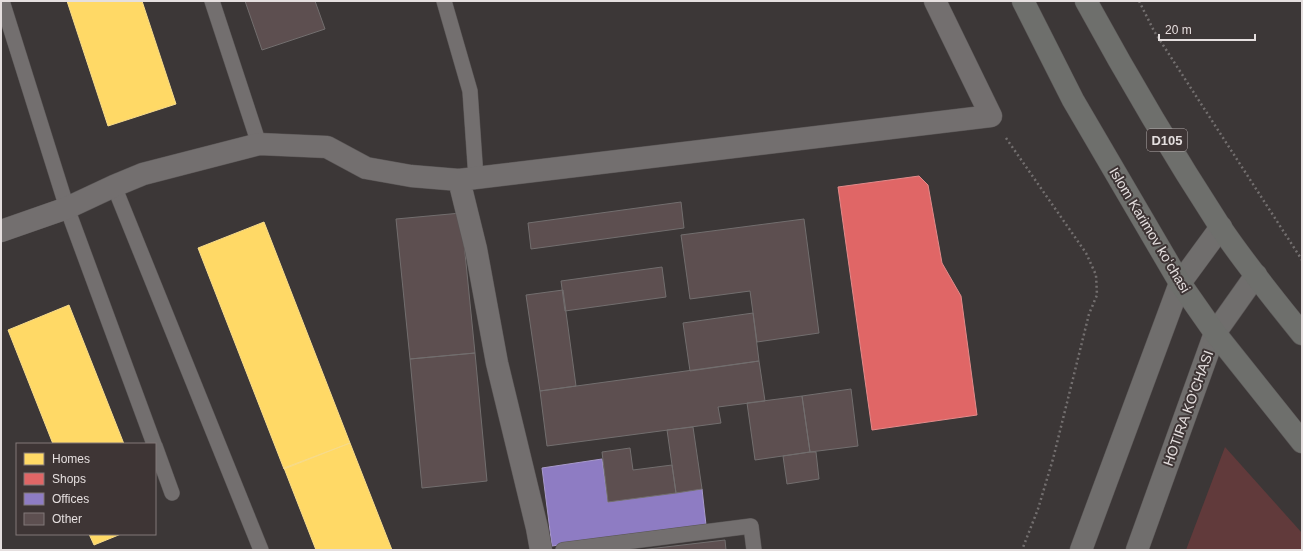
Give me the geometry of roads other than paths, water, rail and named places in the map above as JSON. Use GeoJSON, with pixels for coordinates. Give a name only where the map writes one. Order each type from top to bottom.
{"type":"FeatureCollection","features":[{"type":"Feature","properties":{"kind":"main road","name":"Islom Karimov koʻchasi"},"geometry":{"type":"LineString","coordinates":[[1023,1],[1073,100],[1180,282],[1215,333],[1302,442]]}},
{"type":"Feature","properties":{"kind":"main road","name":"D105"},"geometry":{"type":"LineString","coordinates":[[1086,1],[1120,62],[1221,227],[1302,334]]}},
{"type":"Feature","properties":{"kind":"main road"},"geometry":{"type":"LineString","coordinates":[[1081,550],[1180,282],[1221,227]]}},
{"type":"Feature","properties":{"kind":"main road","name":"HOTIRA KO'CHASI"},"geometry":{"type":"LineString","coordinates":[[1137,550],[1215,333],[1256,275]]}},
{"type":"Feature","properties":{"kind":"street"},"geometry":{"type":"LineString","coordinates":[[1,231],[67,208],[144,174],[259,144],[327,147],[366,168],[412,176],[468,179],[991,116],[934,1]]}},
{"type":"Feature","properties":{"kind":"street"},"geometry":{"type":"LineString","coordinates":[[468,179],[476,248],[497,363],[541,550]]}},
{"type":"Feature","properties":{"kind":"lane"},"geometry":{"type":"LineString","coordinates":[[2,1],[67,208],[154,443]]}},
{"type":"Feature","properties":{"kind":"lane"},"geometry":{"type":"LineString","coordinates":[[212,1],[259,144]]}},
{"type":"Feature","properties":{"kind":"lane"},"geometry":{"type":"LineString","coordinates":[[444,1],[470,91],[468,179]]}},
{"type":"Feature","properties":{"kind":"lane"},"geometry":{"type":"LineString","coordinates":[[114,186],[261,550]]}},
{"type":"Feature","properties":{"kind":"lane"},"geometry":{"type":"LineString","coordinates":[[156,448],[172,493]]}},
{"type":"Feature","properties":{"kind":"lane"},"geometry":{"type":"LineString","coordinates":[[563,550],[751,526],[754,550]]}}]}
